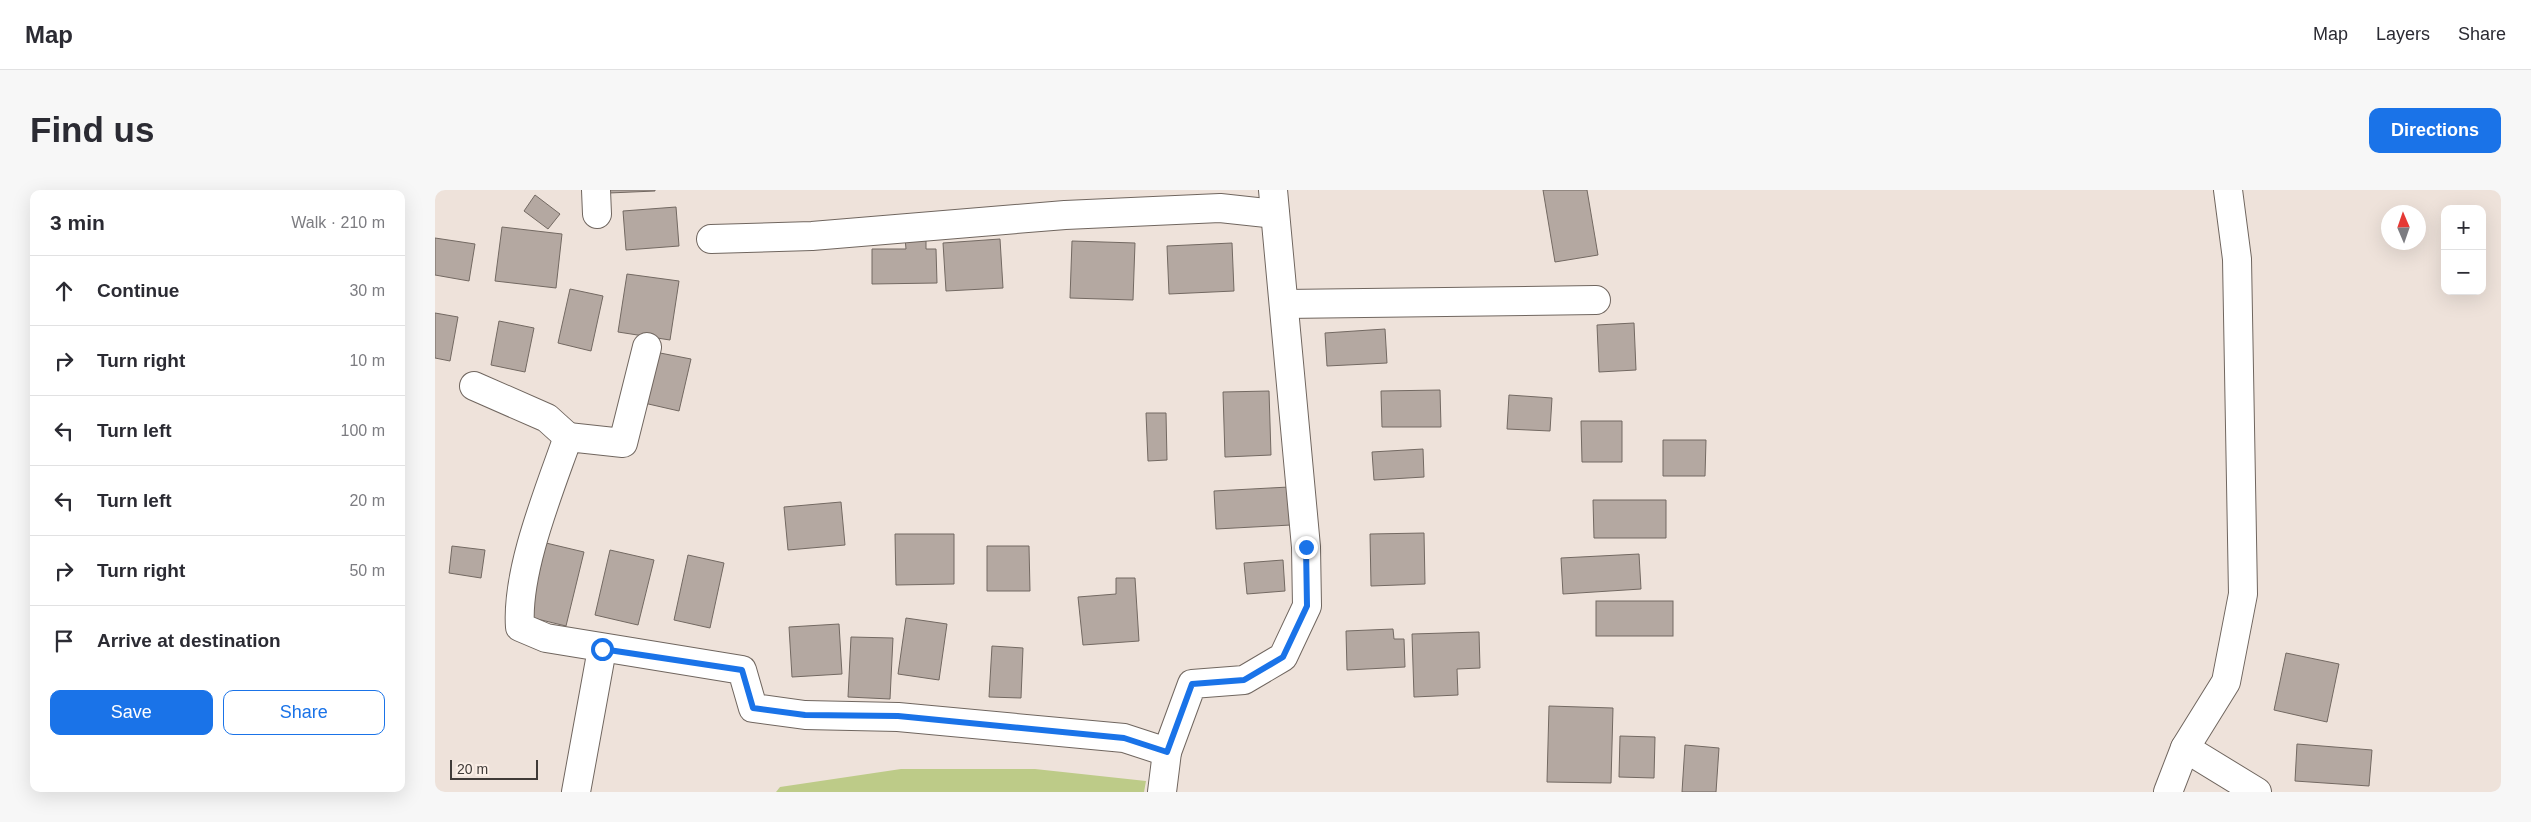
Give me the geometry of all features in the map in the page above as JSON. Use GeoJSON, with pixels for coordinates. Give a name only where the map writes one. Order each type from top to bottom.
{"type":"FeatureCollection","features":[{"type":"Feature","properties":{"kind":"street"},"geometry":{"type":"LineString","coordinates":[[2168,792],[2185,748],[2226,682],[2243,594],[2237,259],[2228,190]]}},
{"type":"Feature","properties":{"kind":"street"},"geometry":{"type":"LineString","coordinates":[[711,239],[812,236],[1065,215],[1220,208],[1274,202],[1306,547],[1307,606],[1283,657],[1244,680],[1192,684],[1167,752],[1162,792]]}},
{"type":"Feature","properties":{"kind":"street"},"geometry":{"type":"LineString","coordinates":[[1284,304],[1596,300]]}},
{"type":"Feature","properties":{"kind":"street"},"geometry":{"type":"LineString","coordinates":[[474,386],[547,418],[567,437],[623,443],[647,347]]}},
{"type":"Feature","properties":{"kind":"street"},"geometry":{"type":"LineString","coordinates":[[567,437],[535,536],[519,608],[520,627],[546,638],[602,649],[742,670],[753,708],[805,715],[898,716],[1124,738],[1167,752]]}},
{"type":"Feature","properties":{"kind":"street"},"geometry":{"type":"LineString","coordinates":[[576,792],[602,649]]}},
{"type":"Feature","properties":{"kind":"street"},"geometry":{"type":"LineString","coordinates":[[2185,748],[2257,792]]}},
{"type":"Feature","properties":{"kind":"green space"},"geometry":{"type":"Polygon","coordinates":[[[901,769],[1035,769],[1146,781],[1144,792],[776,792],[780,787],[901,769]]]}},
{"type":"Feature","properties":{"kind":"building"},"geometry":{"type":"Polygon","coordinates":[[[609,190],[655,190],[655,191],[609,193],[609,190]]]}},
{"type":"Feature","properties":{"kind":"building"},"geometry":{"type":"Polygon","coordinates":[[[1543,190],[1587,190],[1598,255],[1555,262],[1543,190]]]}},
{"type":"Feature","properties":{"kind":"building"},"geometry":{"type":"Polygon","coordinates":[[[535,195],[560,214],[548,229],[524,211],[535,195]]]}},
{"type":"Feature","properties":{"kind":"building"},"geometry":{"type":"Polygon","coordinates":[[[676,207],[679,246],[626,250],[623,211],[676,207]]]}},
{"type":"Feature","properties":{"kind":"building"},"geometry":{"type":"Polygon","coordinates":[[[502,227],[562,234],[556,288],[495,281],[502,227]]]}},
{"type":"Feature","properties":{"kind":"building"},"geometry":{"type":"Polygon","coordinates":[[[926,237],[926,249],[936,249],[937,283],[872,284],[872,249],[906,249],[905,238],[926,237]]]}},
{"type":"Feature","properties":{"kind":"building"},"geometry":{"type":"Polygon","coordinates":[[[435,238],[475,244],[469,281],[435,275],[435,238]]]}},
{"type":"Feature","properties":{"kind":"building"},"geometry":{"type":"Polygon","coordinates":[[[1000,239],[1003,288],[946,291],[943,243],[1000,239]]]}},
{"type":"Feature","properties":{"kind":"building"},"geometry":{"type":"Polygon","coordinates":[[[1072,241],[1135,243],[1133,300],[1070,298],[1072,241]]]}},
{"type":"Feature","properties":{"kind":"building"},"geometry":{"type":"Polygon","coordinates":[[[1232,243],[1234,291],[1169,294],[1167,246],[1232,243]]]}},
{"type":"Feature","properties":{"kind":"building"},"geometry":{"type":"Polygon","coordinates":[[[627,274],[679,281],[670,340],[618,332],[627,274]]]}},
{"type":"Feature","properties":{"kind":"building"},"geometry":{"type":"Polygon","coordinates":[[[570,289],[603,296],[591,351],[558,343],[570,289]]]}},
{"type":"Feature","properties":{"kind":"building"},"geometry":{"type":"Polygon","coordinates":[[[435,313],[458,317],[450,361],[435,358],[435,313]]]}},
{"type":"Feature","properties":{"kind":"building"},"geometry":{"type":"Polygon","coordinates":[[[499,321],[534,328],[525,372],[491,365],[499,321]]]}},
{"type":"Feature","properties":{"kind":"building"},"geometry":{"type":"Polygon","coordinates":[[[1634,323],[1636,370],[1599,372],[1597,325],[1634,323]]]}},
{"type":"Feature","properties":{"kind":"building"},"geometry":{"type":"Polygon","coordinates":[[[1385,329],[1387,363],[1327,366],[1325,333],[1385,329]]]}},
{"type":"Feature","properties":{"kind":"building"},"geometry":{"type":"Polygon","coordinates":[[[655,352],[691,359],[679,411],[644,403],[655,352]]]}},
{"type":"Feature","properties":{"kind":"building"},"geometry":{"type":"Polygon","coordinates":[[[1440,390],[1441,427],[1382,427],[1381,391],[1440,390]]]}},
{"type":"Feature","properties":{"kind":"building"},"geometry":{"type":"Polygon","coordinates":[[[1269,391],[1271,455],[1225,457],[1223,392],[1269,391]]]}},
{"type":"Feature","properties":{"kind":"building"},"geometry":{"type":"Polygon","coordinates":[[[1509,395],[1552,398],[1550,431],[1507,429],[1509,395]]]}},
{"type":"Feature","properties":{"kind":"building"},"geometry":{"type":"Polygon","coordinates":[[[1146,413],[1166,413],[1167,460],[1148,461],[1146,413]]]}},
{"type":"Feature","properties":{"kind":"building"},"geometry":{"type":"Polygon","coordinates":[[[1581,421],[1622,421],[1622,462],[1582,462],[1581,421]]]}},
{"type":"Feature","properties":{"kind":"building"},"geometry":{"type":"Polygon","coordinates":[[[1663,440],[1706,440],[1705,476],[1663,476],[1663,440]]]}},
{"type":"Feature","properties":{"kind":"building"},"geometry":{"type":"Polygon","coordinates":[[[1423,449],[1424,477],[1374,480],[1372,452],[1423,449]]]}},
{"type":"Feature","properties":{"kind":"building"},"geometry":{"type":"Polygon","coordinates":[[[1289,487],[1291,525],[1216,529],[1214,491],[1289,487]]]}},
{"type":"Feature","properties":{"kind":"building"},"geometry":{"type":"Polygon","coordinates":[[[1593,500],[1666,500],[1666,538],[1594,538],[1593,500]]]}},
{"type":"Feature","properties":{"kind":"building"},"geometry":{"type":"Polygon","coordinates":[[[841,502],[845,545],[788,550],[784,507],[841,502]]]}},
{"type":"Feature","properties":{"kind":"building"},"geometry":{"type":"Polygon","coordinates":[[[1424,533],[1425,584],[1371,586],[1370,534],[1424,533]]]}},
{"type":"Feature","properties":{"kind":"building"},"geometry":{"type":"Polygon","coordinates":[[[895,534],[954,534],[954,584],[896,585],[895,534]]]}},
{"type":"Feature","properties":{"kind":"building"},"geometry":{"type":"Polygon","coordinates":[[[546,543],[584,552],[566,626],[529,617],[546,543]]]}},
{"type":"Feature","properties":{"kind":"building"},"geometry":{"type":"Polygon","coordinates":[[[452,546],[485,550],[481,578],[449,573],[452,546]]]}},
{"type":"Feature","properties":{"kind":"building"},"geometry":{"type":"Polygon","coordinates":[[[987,546],[1029,546],[1030,591],[987,591],[987,546]]]}},
{"type":"Feature","properties":{"kind":"building"},"geometry":{"type":"Polygon","coordinates":[[[610,550],[654,560],[638,625],[595,615],[610,550]]]}},
{"type":"Feature","properties":{"kind":"building"},"geometry":{"type":"Polygon","coordinates":[[[1639,554],[1641,589],[1563,594],[1561,558],[1639,554]]]}},
{"type":"Feature","properties":{"kind":"building"},"geometry":{"type":"Polygon","coordinates":[[[688,555],[724,563],[710,628],[674,620],[688,555]]]}},
{"type":"Feature","properties":{"kind":"building"},"geometry":{"type":"Polygon","coordinates":[[[1283,560],[1285,591],[1247,594],[1244,563],[1283,560]]]}},
{"type":"Feature","properties":{"kind":"building"},"geometry":{"type":"Polygon","coordinates":[[[1116,578],[1135,578],[1139,641],[1083,645],[1078,597],[1116,594],[1116,578]]]}},
{"type":"Feature","properties":{"kind":"building"},"geometry":{"type":"Polygon","coordinates":[[[1596,601],[1673,601],[1673,636],[1596,636],[1596,601]]]}},
{"type":"Feature","properties":{"kind":"building"},"geometry":{"type":"Polygon","coordinates":[[[906,618],[947,624],[939,680],[898,674],[906,618]]]}},
{"type":"Feature","properties":{"kind":"building"},"geometry":{"type":"Polygon","coordinates":[[[839,624],[842,674],[792,677],[789,627],[839,624]]]}},
{"type":"Feature","properties":{"kind":"building"},"geometry":{"type":"Polygon","coordinates":[[[1393,629],[1394,639],[1404,639],[1405,667],[1347,670],[1346,631],[1393,629]]]}},
{"type":"Feature","properties":{"kind":"building"},"geometry":{"type":"Polygon","coordinates":[[[1479,632],[1480,668],[1457,669],[1458,695],[1414,697],[1412,634],[1479,632]]]}},
{"type":"Feature","properties":{"kind":"building"},"geometry":{"type":"Polygon","coordinates":[[[851,637],[893,638],[890,699],[848,697],[851,637]]]}},
{"type":"Feature","properties":{"kind":"building"},"geometry":{"type":"Polygon","coordinates":[[[992,646],[1023,648],[1021,698],[989,697],[992,646]]]}},
{"type":"Feature","properties":{"kind":"building"},"geometry":{"type":"Polygon","coordinates":[[[2286,653],[2339,664],[2327,722],[2274,710],[2286,653]]]}},
{"type":"Feature","properties":{"kind":"building"},"geometry":{"type":"Polygon","coordinates":[[[1549,706],[1613,708],[1611,783],[1547,782],[1549,706]]]}},
{"type":"Feature","properties":{"kind":"building"},"geometry":{"type":"Polygon","coordinates":[[[1620,736],[1655,737],[1654,778],[1619,777],[1620,736]]]}},
{"type":"Feature","properties":{"kind":"building"},"geometry":{"type":"Polygon","coordinates":[[[2297,744],[2372,750],[2369,786],[2295,781],[2297,744]]]}},
{"type":"Feature","properties":{"kind":"building"},"geometry":{"type":"Polygon","coordinates":[[[1685,745],[1719,748],[1716,792],[1682,792],[1685,745]]]}},
{"type":"Feature","properties":{"kind":"route"},"geometry":{"type":"LineString","coordinates":[[602,649],[742,670],[753,708],[805,715],[898,716],[1010,729],[1124,738],[1167,752],[1192,684],[1244,680],[1283,657],[1307,606],[1306,547]]}}]}
